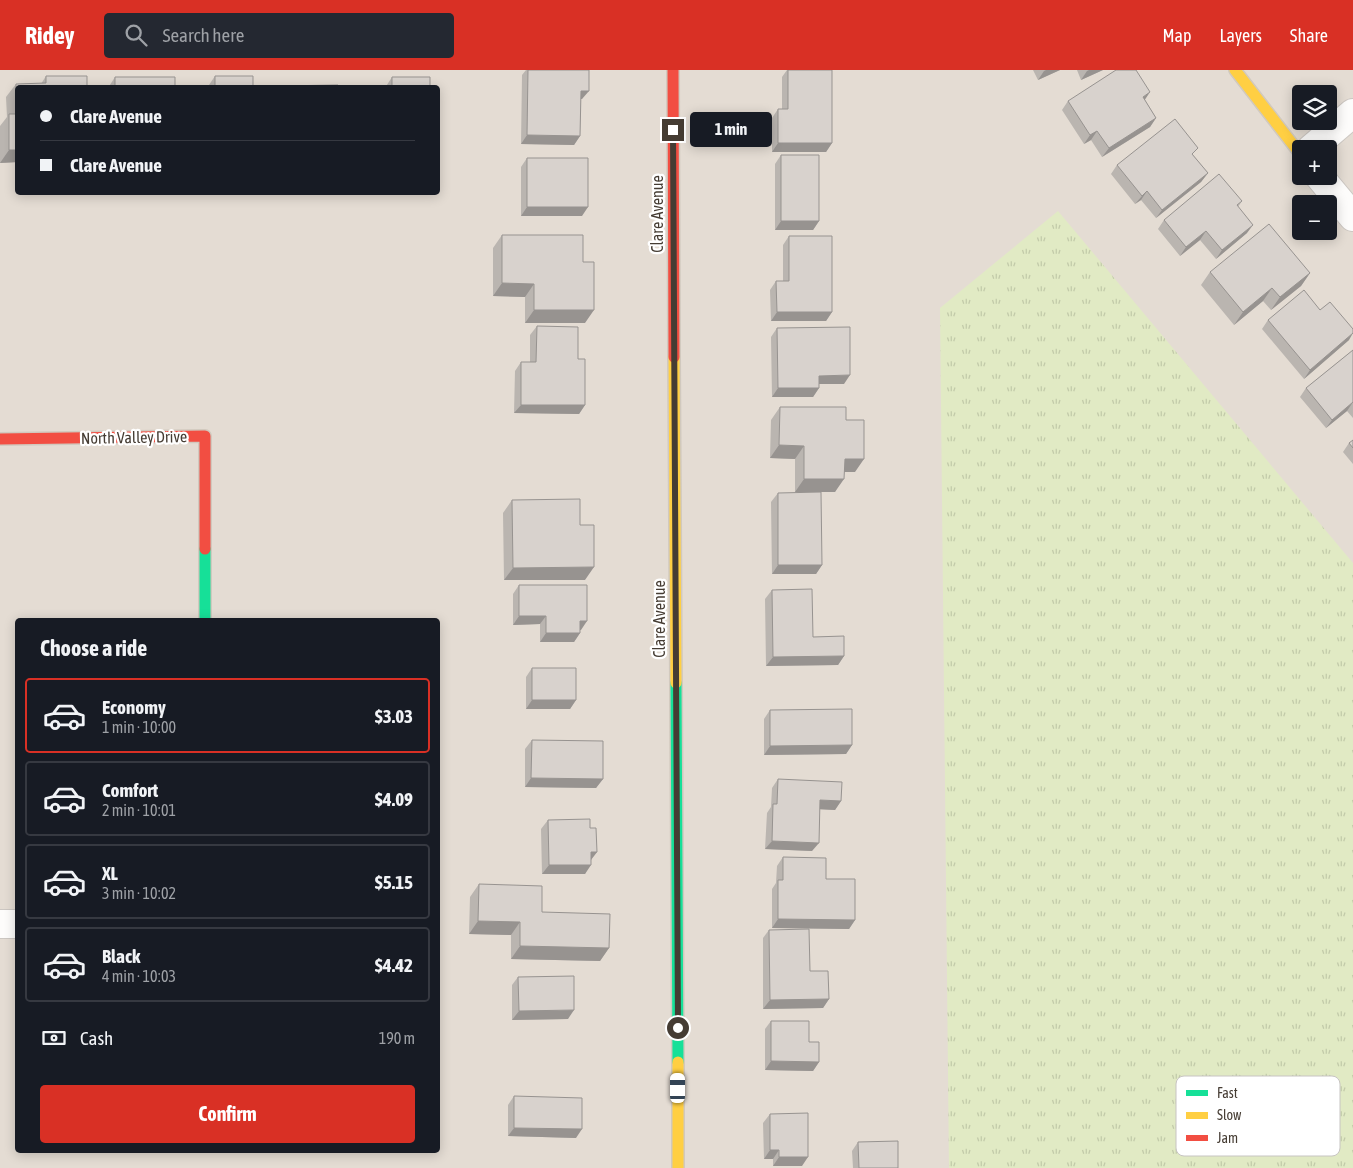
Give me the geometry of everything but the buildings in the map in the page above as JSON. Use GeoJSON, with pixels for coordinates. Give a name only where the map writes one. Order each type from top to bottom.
{"type":"FeatureCollection","features":[{"type":"Feature","properties":{"kind":"street","name":"Clare Avenue"},"geometry":{"type":"LineString","coordinates":[[673,70],[678,1168]]}},
{"type":"Feature","properties":{"kind":"street"},"geometry":{"type":"LineString","coordinates":[[1235,70],[1292,143]]}},
{"type":"Feature","properties":{"kind":"street"},"geometry":{"type":"LineString","coordinates":[[1321,140],[1353,113]]}},
{"type":"Feature","properties":{"kind":"street"},"geometry":{"type":"LineString","coordinates":[[1326,185],[1353,218]]}},
{"type":"Feature","properties":{"kind":"street","name":"North Valley Drive"},"geometry":{"type":"LineString","coordinates":[[0,439],[205,436],[205,618]]}},
{"type":"Feature","properties":{"kind":"street"},"geometry":{"type":"LineString","coordinates":[[0,924],[15,924]]}},
{"type":"Feature","properties":{"kind":"shaded area"},"geometry":{"type":"Polygon","coordinates":[[[0,70],[1353,70],[1353,1168],[0,1168],[0,70]]]}},
{"type":"Feature","properties":{"kind":"green space"},"geometry":{"type":"Polygon","coordinates":[[[1058,211],[1353,563],[1353,1168],[949,1168],[940,308],[1058,211]]]}},
{"type":"Feature","properties":{"kind":"traffic: fast"},"geometry":{"type":"LineString","coordinates":[[205,549],[205,618]]}},
{"type":"Feature","properties":{"kind":"traffic: fast"},"geometry":{"type":"LineString","coordinates":[[676,683],[678,1062]]}},
{"type":"Feature","properties":{"kind":"traffic: slow"},"geometry":{"type":"LineString","coordinates":[[1235,70],[1292,143]]}},
{"type":"Feature","properties":{"kind":"traffic: slow"},"geometry":{"type":"LineString","coordinates":[[674,357],[676,683]]}},
{"type":"Feature","properties":{"kind":"traffic: slow"},"geometry":{"type":"LineString","coordinates":[[678,1062],[678,1168]]}},
{"type":"Feature","properties":{"kind":"traffic: jam"},"geometry":{"type":"LineString","coordinates":[[673,70],[674,357]]}},
{"type":"Feature","properties":{"kind":"traffic: jam"},"geometry":{"type":"LineString","coordinates":[[0,439],[205,436],[205,549]]}},
{"type":"Feature","properties":{"kind":"route"},"geometry":{"type":"LineString","coordinates":[[673,130],[678,1028]]}}]}
